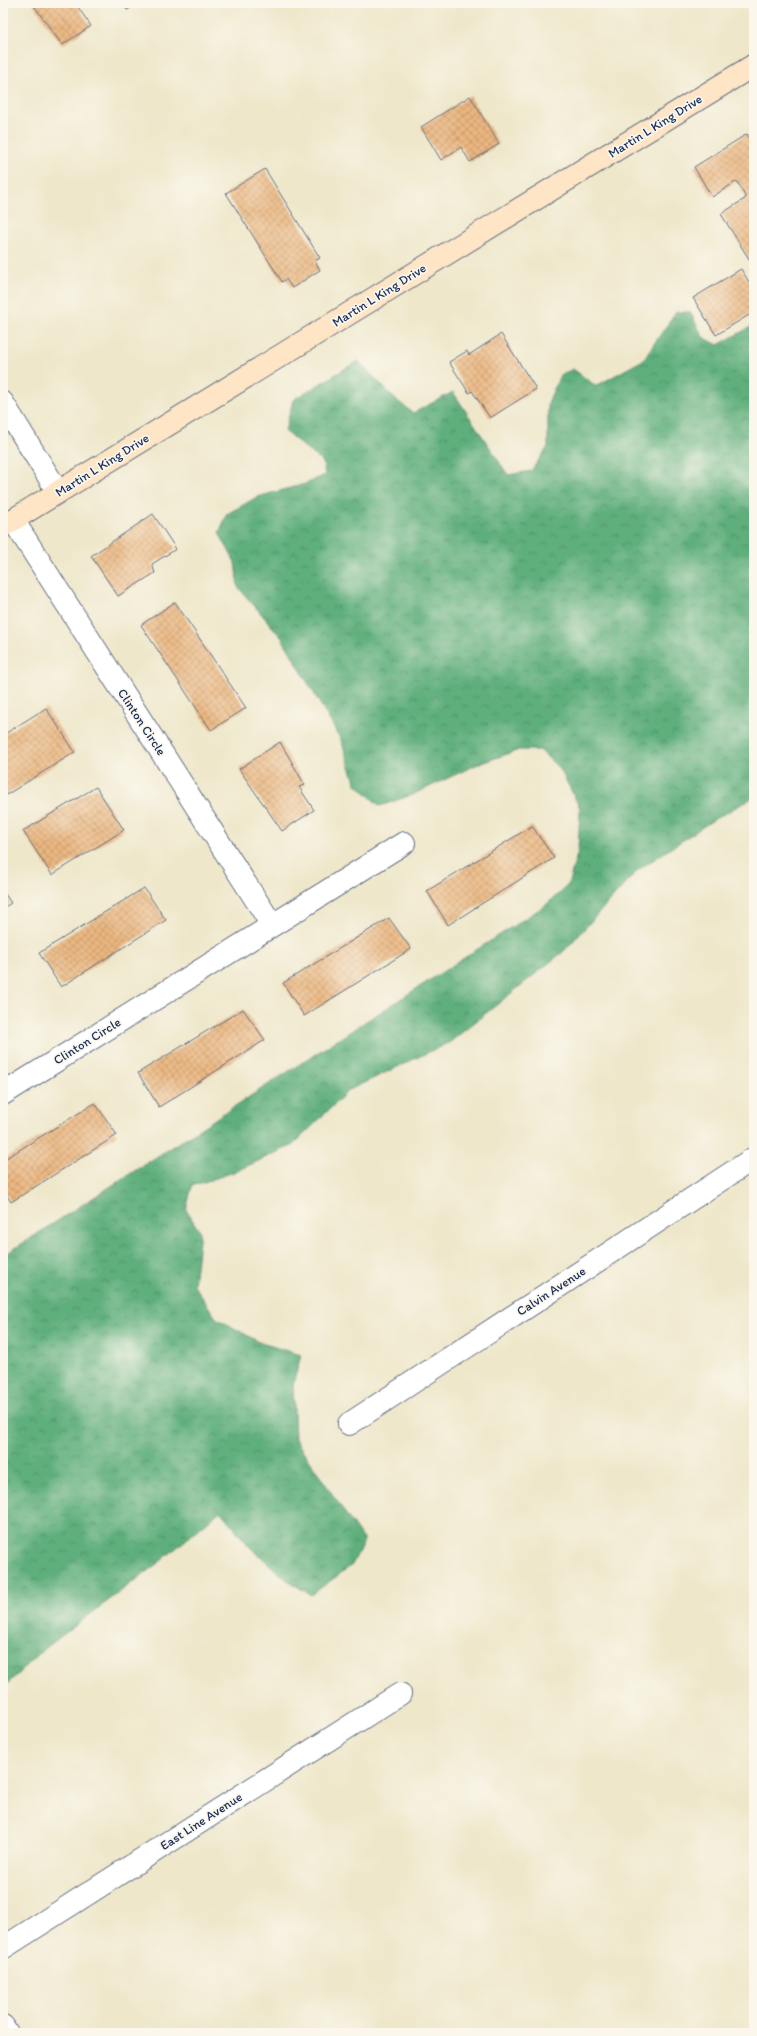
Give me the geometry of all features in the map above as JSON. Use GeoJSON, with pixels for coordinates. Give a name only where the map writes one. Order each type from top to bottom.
{"type":"FeatureCollection","features":[{"type":"Feature","properties":{"kind":"main road","name":"Martin L King Drive"},"geometry":{"type":"LineString","coordinates":[[8,523],[754,65]]}},
{"type":"Feature","properties":{"kind":"street"},"geometry":{"type":"LineString","coordinates":[[3,403],[58,492]]}},
{"type":"Feature","properties":{"kind":"street","name":"Clinton Circle"},"geometry":{"type":"LineString","coordinates":[[8,523],[272,925]]}},
{"type":"Feature","properties":{"kind":"street","name":"Clinton Circle"},"geometry":{"type":"LineString","coordinates":[[3,1094],[404,843]]}},
{"type":"Feature","properties":{"kind":"street","name":"Calvin Avenue"},"geometry":{"type":"LineString","coordinates":[[349,1424],[754,1158]]}},
{"type":"Feature","properties":{"kind":"street","name":"East Line Avenue"},"geometry":{"type":"LineString","coordinates":[[3,1948],[400,1694]]}},
{"type":"Feature","properties":{"kind":"street"},"geometry":{"type":"LineString","coordinates":[[3,2026],[7,2033]]}},
{"type":"Feature","properties":{"kind":"green space"},"geometry":{"type":"Polygon","coordinates":[[[676,312],[690,312],[703,337],[718,345],[754,325],[754,797],[713,820],[638,870],[564,951],[450,1042],[349,1090],[293,1145],[234,1172],[192,1186],[186,1210],[200,1232],[194,1285],[216,1318],[261,1343],[301,1355],[293,1384],[295,1439],[364,1541],[352,1565],[311,1595],[287,1580],[250,1547],[220,1511],[162,1560],[43,1650],[3,1688],[3,1256],[546,905],[568,885],[578,851],[580,808],[560,769],[540,750],[519,750],[478,764],[412,795],[380,806],[356,784],[341,740],[282,638],[238,587],[235,562],[219,533],[227,514],[257,497],[305,484],[325,475],[323,462],[285,431],[293,400],[358,361],[395,399],[413,413],[453,392],[508,475],[531,471],[548,447],[548,403],[560,375],[573,369],[596,386],[643,360],[676,312]]]}},
{"type":"Feature","properties":{"kind":"building"},"geometry":{"type":"Polygon","coordinates":[[[32,3],[75,3],[91,26],[62,45],[32,3]]]}},
{"type":"Feature","properties":{"kind":"building"},"geometry":{"type":"Polygon","coordinates":[[[122,3],[138,3],[127,10],[122,3]]]}},
{"type":"Feature","properties":{"kind":"building"},"geometry":{"type":"Polygon","coordinates":[[[470,96],[499,144],[470,162],[461,147],[441,160],[421,127],[470,96]]]}},
{"type":"Feature","properties":{"kind":"building"},"geometry":{"type":"Polygon","coordinates":[[[747,134],[754,145],[754,267],[721,214],[746,198],[737,181],[712,197],[694,167],[747,134]]]}},
{"type":"Feature","properties":{"kind":"building"},"geometry":{"type":"Polygon","coordinates":[[[265,169],[320,258],[315,261],[320,270],[292,288],[286,279],[282,282],[226,193],[265,169]]]}},
{"type":"Feature","properties":{"kind":"building"},"geometry":{"type":"Polygon","coordinates":[[[741,269],[754,290],[754,312],[716,335],[693,298],[741,269]]]}},
{"type":"Feature","properties":{"kind":"building"},"geometry":{"type":"Polygon","coordinates":[[[501,334],[536,389],[490,418],[472,391],[469,393],[449,362],[467,351],[469,355],[501,334]]]}},
{"type":"Feature","properties":{"kind":"building"},"geometry":{"type":"Polygon","coordinates":[[[153,514],[176,549],[152,564],[155,573],[118,596],[91,556],[153,514]]]}},
{"type":"Feature","properties":{"kind":"building"},"geometry":{"type":"Polygon","coordinates":[[[175,602],[246,708],[211,730],[141,625],[175,602]]]}},
{"type":"Feature","properties":{"kind":"building"},"geometry":{"type":"Polygon","coordinates":[[[46,708],[75,752],[3,797],[3,735],[46,708]]]}},
{"type":"Feature","properties":{"kind":"building"},"geometry":{"type":"Polygon","coordinates":[[[280,742],[305,785],[299,787],[314,810],[282,831],[239,769],[280,742]]]}},
{"type":"Feature","properties":{"kind":"building"},"geometry":{"type":"Polygon","coordinates":[[[96,787],[124,830],[52,875],[23,831],[96,787]]]}},
{"type":"Feature","properties":{"kind":"building"},"geometry":{"type":"Polygon","coordinates":[[[532,826],[554,858],[448,925],[427,891],[532,826]]]}},
{"type":"Feature","properties":{"kind":"building"},"geometry":{"type":"Polygon","coordinates":[[[144,888],[166,920],[61,987],[39,953],[144,888]]]}},
{"type":"Feature","properties":{"kind":"building"},"geometry":{"type":"Polygon","coordinates":[[[3,891],[11,903],[3,908],[3,891]]]}},
{"type":"Feature","properties":{"kind":"building"},"geometry":{"type":"Polygon","coordinates":[[[389,918],[411,949],[304,1016],[283,983],[389,918]]]}},
{"type":"Feature","properties":{"kind":"building"},"geometry":{"type":"Polygon","coordinates":[[[243,1009],[265,1040],[159,1107],[138,1073],[243,1009]]]}},
{"type":"Feature","properties":{"kind":"building"},"geometry":{"type":"Polygon","coordinates":[[[95,1103],[117,1135],[11,1202],[3,1190],[3,1160],[95,1103]]]}}]}
